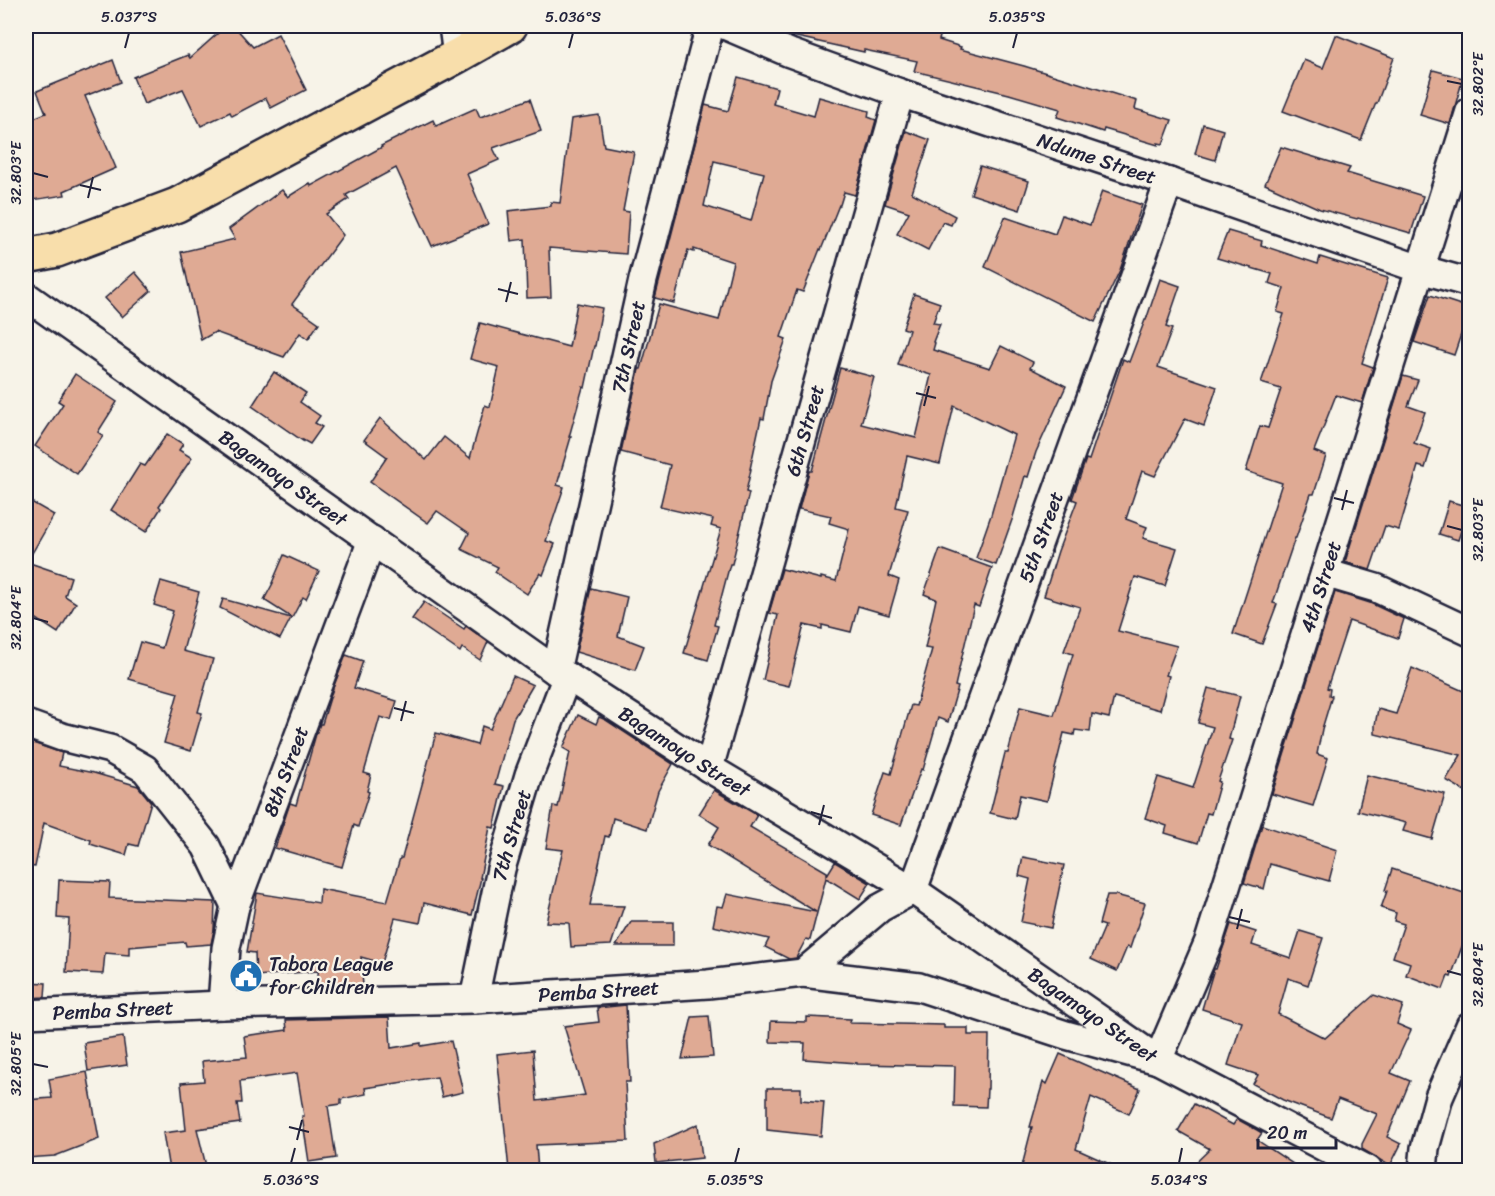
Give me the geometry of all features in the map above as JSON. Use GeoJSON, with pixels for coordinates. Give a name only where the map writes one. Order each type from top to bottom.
{"type":"FeatureCollection","features":[{"type":"Feature","properties":{"kind":"highway"},"geometry":{"type":"LineString","coordinates":[[26,256],[57,250],[177,205],[455,41],[510,26]]}},
{"type":"Feature","properties":{"kind":"street","name":"7th Street"},"geometry":{"type":"LineString","coordinates":[[474,999],[501,868],[562,674],[643,280],[710,26]]}},
{"type":"Feature","properties":{"kind":"street","name":"Ndume Street"},"geometry":{"type":"LineString","coordinates":[[727,26],[790,53],[900,93],[1169,182],[1420,269],[1470,283]]}},
{"type":"Feature","properties":{"kind":"street","name":"6th Street"},"geometry":{"type":"LineString","coordinates":[[709,768],[900,93]]}},
{"type":"Feature","properties":{"kind":"street","name":"4th Street"},"geometry":{"type":"LineString","coordinates":[[1158,1060],[1209,941],[1470,111]]}},
{"type":"Feature","properties":{"kind":"street","name":"5th Street"},"geometry":{"type":"LineString","coordinates":[[913,890],[1169,182]]}},
{"type":"Feature","properties":{"kind":"street","name":"Bagamoyo Street"},"geometry":{"type":"LineString","coordinates":[[26,296],[562,674],[709,768],[913,890],[1158,1060],[1368,1170]]}},
{"type":"Feature","properties":{"kind":"street","name":"8th Street"},"geometry":{"type":"LineString","coordinates":[[222,1005],[226,948],[235,906],[372,540]]}},
{"type":"Feature","properties":{"kind":"street"},"geometry":{"type":"LineString","coordinates":[[1325,573],[1376,588],[1470,632]]}},
{"type":"Feature","properties":{"kind":"street"},"geometry":{"type":"LineString","coordinates":[[26,724],[111,749],[145,769],[206,846],[235,906]]}},
{"type":"Feature","properties":{"kind":"street"},"geometry":{"type":"LineString","coordinates":[[803,973],[880,908],[913,890]]}},
{"type":"Feature","properties":{"kind":"street","name":"Pemba Street"},"geometry":{"type":"LineString","coordinates":[[26,1014],[222,1005],[474,999],[708,984],[803,973],[919,987],[1065,1035],[1158,1060]]}},
{"type":"Feature","properties":{"kind":"street"},"geometry":{"type":"LineString","coordinates":[[1423,1170],[1425,1148],[1439,1097],[1469,1028]]}},
{"type":"Feature","properties":{"kind":"building"},"geometry":{"type":"Polygon","coordinates":[[[226,26],[234,26],[253,47],[278,34],[306,90],[271,108],[266,98],[232,116],[230,112],[201,126],[183,89],[144,104],[133,77],[188,55],[190,58],[226,26]]]}},
{"type":"Feature","properties":{"kind":"building"},"geometry":{"type":"Polygon","coordinates":[[[786,26],[846,26],[875,32],[876,26],[943,26],[939,40],[961,47],[960,49],[1137,101],[1135,109],[1172,120],[1163,144],[1158,143],[1158,145],[1104,129],[1103,132],[1057,117],[1060,109],[914,71],[917,61],[788,35],[785,34],[786,26]]]}},
{"type":"Feature","properties":{"kind":"building"},"geometry":{"type":"Polygon","coordinates":[[[1336,35],[1394,58],[1361,140],[1283,111],[1304,60],[1323,68],[1336,35]]]}},
{"type":"Feature","properties":{"kind":"building"},"geometry":{"type":"Polygon","coordinates":[[[113,60],[121,82],[85,96],[116,168],[64,191],[65,195],[26,201],[26,121],[46,113],[37,91],[113,60]]]}},
{"type":"Feature","properties":{"kind":"building"},"geometry":{"type":"Polygon","coordinates":[[[1433,70],[1463,78],[1450,124],[1420,115],[1433,70]]]}},
{"type":"Feature","properties":{"kind":"building"},"geometry":{"type":"Polygon","coordinates":[[[738,77],[777,88],[773,104],[814,116],[819,97],[869,111],[868,117],[876,120],[855,195],[844,192],[803,292],[797,290],[781,337],[786,339],[771,381],[764,419],[761,418],[746,492],[749,493],[714,625],[718,626],[708,660],[684,653],[721,529],[711,526],[713,519],[660,507],[670,465],[621,452],[639,369],[641,369],[659,304],[719,320],[733,262],[694,249],[694,252],[688,250],[674,303],[655,298],[705,105],[728,111],[738,77]],[[714,161],[704,206],[751,221],[764,173],[714,161]]]}},
{"type":"Feature","properties":{"kind":"building"},"geometry":{"type":"Polygon","coordinates":[[[530,99],[541,131],[493,148],[499,160],[467,174],[488,224],[432,246],[396,168],[346,195],[349,199],[326,214],[343,235],[292,304],[319,323],[308,339],[300,333],[284,357],[215,332],[201,340],[181,252],[235,239],[229,229],[282,190],[288,197],[310,183],[311,186],[381,146],[433,120],[436,126],[476,108],[480,117],[530,99]]]}},
{"type":"Feature","properties":{"kind":"building"},"geometry":{"type":"Polygon","coordinates":[[[599,115],[604,146],[634,152],[623,211],[629,212],[626,254],[549,248],[551,297],[527,298],[525,239],[511,241],[508,211],[551,206],[551,202],[560,203],[571,119],[599,115]]]}},
{"type":"Feature","properties":{"kind":"building"},"geometry":{"type":"Polygon","coordinates":[[[1203,124],[1223,130],[1215,160],[1195,154],[1203,124]]]}},
{"type":"Feature","properties":{"kind":"building"},"geometry":{"type":"Polygon","coordinates":[[[906,131],[930,140],[912,193],[955,216],[951,225],[943,222],[928,250],[897,234],[909,212],[885,204],[906,131]]]}},
{"type":"Feature","properties":{"kind":"building"},"geometry":{"type":"Polygon","coordinates":[[[1281,147],[1350,168],[1347,173],[1423,196],[1411,233],[1320,209],[1265,184],[1281,147]]]}},
{"type":"Feature","properties":{"kind":"building"},"geometry":{"type":"Polygon","coordinates":[[[980,166],[1029,181],[1020,210],[971,194],[980,166]]]}},
{"type":"Feature","properties":{"kind":"building"},"geometry":{"type":"Polygon","coordinates":[[[1102,191],[1142,205],[1120,270],[1095,322],[985,267],[1005,217],[1055,234],[1062,215],[1090,225],[1102,191]]]}},
{"type":"Feature","properties":{"kind":"building"},"geometry":{"type":"Polygon","coordinates":[[[1228,231],[1262,241],[1261,245],[1318,264],[1320,257],[1388,278],[1362,363],[1373,367],[1362,403],[1336,395],[1314,451],[1326,456],[1314,494],[1311,494],[1295,538],[1273,603],[1277,604],[1262,644],[1233,634],[1282,483],[1246,471],[1260,426],[1268,428],[1281,389],[1261,383],[1284,314],[1277,312],[1284,288],[1269,283],[1272,274],[1217,258],[1228,231]]]}},
{"type":"Feature","properties":{"kind":"building"},"geometry":{"type":"Polygon","coordinates":[[[135,272],[151,291],[122,317],[105,298],[135,272]]]}},
{"type":"Feature","properties":{"kind":"building"},"geometry":{"type":"Polygon","coordinates":[[[1160,279],[1180,286],[1166,327],[1172,329],[1158,367],[1217,387],[1204,426],[1185,419],[1155,476],[1142,471],[1126,519],[1147,527],[1143,538],[1177,548],[1165,586],[1135,577],[1118,631],[1177,646],[1166,675],[1169,676],[1160,710],[1114,697],[1109,718],[1092,714],[1090,732],[1075,730],[1074,735],[1064,733],[1047,801],[1020,795],[1015,819],[990,813],[1005,753],[1008,753],[1020,707],[1054,715],[1073,654],[1064,651],[1080,607],[1044,596],[1077,501],[1072,499],[1086,459],[1089,460],[1123,359],[1129,362],[1160,279]]]}},
{"type":"Feature","properties":{"kind":"building"},"geometry":{"type":"Polygon","coordinates":[[[914,294],[940,303],[933,323],[940,324],[933,342],[935,343],[933,350],[990,368],[1001,346],[1033,362],[1030,368],[1066,386],[1036,452],[1028,477],[1025,476],[996,565],[976,558],[1014,435],[954,406],[940,464],[907,456],[896,507],[908,510],[889,576],[899,580],[889,615],[858,606],[851,632],[822,625],[822,629],[804,625],[789,686],[763,680],[778,615],[769,613],[782,569],[836,581],[849,529],[829,523],[831,516],[799,509],[809,471],[812,471],[840,368],[874,377],[861,424],[916,438],[931,375],[898,365],[909,330],[903,328],[914,294]]]}},
{"type":"Feature","properties":{"kind":"building"},"geometry":{"type":"Polygon","coordinates":[[[1430,295],[1470,308],[1454,355],[1414,342],[1430,295]]]}},
{"type":"Feature","properties":{"kind":"building"},"geometry":{"type":"Polygon","coordinates":[[[577,303],[602,308],[585,388],[583,387],[557,485],[564,487],[546,541],[555,544],[543,575],[540,573],[527,594],[495,572],[498,567],[461,549],[469,533],[437,511],[428,523],[370,482],[387,457],[364,440],[380,418],[426,460],[444,437],[470,458],[485,405],[490,407],[499,367],[470,359],[480,323],[569,347],[577,303]]]}},
{"type":"Feature","properties":{"kind":"building"},"geometry":{"type":"Polygon","coordinates":[[[274,372],[306,393],[300,402],[320,416],[315,423],[322,427],[310,444],[252,406],[274,372]]]}},
{"type":"Feature","properties":{"kind":"building"},"geometry":{"type":"Polygon","coordinates":[[[75,374],[117,402],[98,432],[103,436],[77,474],[35,446],[63,404],[58,401],[75,374]]]}},
{"type":"Feature","properties":{"kind":"building"},"geometry":{"type":"Polygon","coordinates":[[[1403,376],[1418,380],[1408,406],[1425,412],[1414,443],[1431,449],[1425,468],[1418,466],[1399,530],[1385,526],[1370,570],[1345,562],[1403,376]]]}},
{"type":"Feature","properties":{"kind":"building"},"geometry":{"type":"Polygon","coordinates":[[[167,434],[183,444],[179,450],[192,458],[159,506],[161,508],[146,532],[111,510],[140,464],[145,466],[167,434]]]}},
{"type":"Feature","properties":{"kind":"building"},"geometry":{"type":"Polygon","coordinates":[[[26,499],[54,515],[27,562],[71,577],[65,596],[76,603],[58,633],[26,612],[26,499]]]}},
{"type":"Feature","properties":{"kind":"building"},"geometry":{"type":"Polygon","coordinates":[[[1449,501],[1469,507],[1458,540],[1439,534],[1449,501]]]}},
{"type":"Feature","properties":{"kind":"building"},"geometry":{"type":"Polygon","coordinates":[[[940,549],[992,568],[979,607],[974,605],[955,686],[958,687],[948,722],[938,718],[923,770],[921,769],[901,825],[871,815],[885,772],[891,774],[911,705],[916,706],[932,649],[925,648],[936,599],[924,594],[940,549]]]}},
{"type":"Feature","properties":{"kind":"building"},"geometry":{"type":"Polygon","coordinates":[[[284,555],[319,571],[306,599],[303,597],[292,618],[264,600],[284,555]]]}},
{"type":"Feature","properties":{"kind":"building"},"geometry":{"type":"Polygon","coordinates":[[[161,581],[199,592],[183,651],[213,659],[198,712],[202,713],[191,751],[164,743],[178,693],[129,679],[140,642],[162,648],[173,611],[154,605],[161,581]]]}},
{"type":"Feature","properties":{"kind":"building"},"geometry":{"type":"Polygon","coordinates":[[[591,588],[627,597],[618,636],[644,646],[635,670],[576,652],[591,588]]]}},
{"type":"Feature","properties":{"kind":"building"},"geometry":{"type":"Polygon","coordinates":[[[1335,592],[1370,603],[1404,619],[1398,638],[1349,621],[1327,688],[1330,689],[1329,695],[1332,696],[1317,754],[1328,758],[1313,806],[1272,794],[1335,592]]]}},
{"type":"Feature","properties":{"kind":"building"},"geometry":{"type":"Polygon","coordinates":[[[223,599],[291,618],[280,639],[220,608],[223,599]]]}},
{"type":"Feature","properties":{"kind":"building"},"geometry":{"type":"Polygon","coordinates":[[[424,602],[464,629],[466,626],[488,642],[480,660],[462,648],[460,652],[412,619],[424,602]]]}},
{"type":"Feature","properties":{"kind":"building"},"geometry":{"type":"Polygon","coordinates":[[[346,655],[363,661],[354,688],[397,701],[391,720],[380,717],[364,773],[371,775],[367,791],[369,792],[358,827],[354,825],[342,867],[275,848],[290,803],[296,805],[316,734],[322,724],[346,655]]]}},
{"type":"Feature","properties":{"kind":"building"},"geometry":{"type":"Polygon","coordinates":[[[1412,668],[1470,694],[1470,794],[1446,780],[1461,755],[1375,734],[1378,709],[1396,714],[1412,668]]]}},
{"type":"Feature","properties":{"kind":"building"},"geometry":{"type":"Polygon","coordinates":[[[513,676],[533,685],[513,719],[495,784],[504,786],[494,828],[490,827],[472,915],[424,903],[420,923],[395,918],[382,963],[361,957],[363,986],[319,987],[318,971],[256,976],[255,953],[247,952],[257,893],[319,903],[320,889],[387,902],[400,858],[402,858],[436,733],[477,745],[482,726],[490,729],[513,676]]]}},
{"type":"Feature","properties":{"kind":"building"},"geometry":{"type":"Polygon","coordinates":[[[1208,688],[1240,696],[1229,739],[1232,740],[1218,781],[1220,782],[1211,814],[1207,813],[1198,843],[1165,833],[1167,826],[1145,818],[1158,777],[1193,788],[1213,727],[1198,723],[1208,688]]]}},
{"type":"Feature","properties":{"kind":"building"},"geometry":{"type":"Polygon","coordinates":[[[578,715],[596,724],[599,717],[606,720],[673,764],[658,791],[647,829],[613,818],[609,837],[605,836],[590,905],[624,906],[611,945],[571,947],[569,923],[546,922],[563,850],[546,848],[553,806],[558,807],[570,752],[563,748],[578,715]]]}},
{"type":"Feature","properties":{"kind":"building"},"geometry":{"type":"Polygon","coordinates":[[[30,742],[62,753],[59,766],[94,773],[138,786],[151,802],[138,846],[129,844],[126,855],[90,844],[91,840],[44,823],[35,867],[26,866],[26,759],[30,742]]]}},
{"type":"Feature","properties":{"kind":"building"},"geometry":{"type":"Polygon","coordinates":[[[1367,775],[1445,794],[1432,839],[1403,831],[1406,823],[1358,811],[1367,775]]]}},
{"type":"Feature","properties":{"kind":"building"},"geometry":{"type":"Polygon","coordinates":[[[714,790],[757,815],[750,827],[827,872],[827,875],[835,862],[870,883],[860,899],[826,878],[810,940],[806,939],[796,958],[789,959],[765,947],[769,939],[713,926],[717,906],[723,907],[727,894],[816,912],[708,845],[719,827],[699,814],[714,790]]]}},
{"type":"Feature","properties":{"kind":"building"},"geometry":{"type":"Polygon","coordinates":[[[1262,825],[1337,850],[1329,881],[1270,864],[1264,889],[1244,883],[1262,825]]]}},
{"type":"Feature","properties":{"kind":"building"},"geometry":{"type":"Polygon","coordinates":[[[1023,857],[1064,865],[1051,928],[1021,922],[1030,879],[1019,876],[1023,857]]]}},
{"type":"Feature","properties":{"kind":"building"},"geometry":{"type":"Polygon","coordinates":[[[1392,869],[1470,895],[1470,939],[1465,938],[1451,977],[1448,976],[1443,989],[1406,975],[1410,963],[1393,957],[1404,924],[1394,921],[1396,913],[1381,908],[1392,869]]]}},
{"type":"Feature","properties":{"kind":"building"},"geometry":{"type":"Polygon","coordinates":[[[59,880],[110,882],[109,898],[215,902],[211,944],[186,946],[185,942],[129,947],[129,955],[105,953],[103,974],[66,972],[69,919],[57,918],[59,880]]]}},
{"type":"Feature","properties":{"kind":"building"},"geometry":{"type":"Polygon","coordinates":[[[1107,895],[1116,895],[1145,903],[1130,948],[1127,947],[1117,971],[1091,959],[1105,926],[1099,924],[1107,895]]]}},
{"type":"Feature","properties":{"kind":"building"},"geometry":{"type":"Polygon","coordinates":[[[631,922],[673,922],[673,946],[616,946],[631,922]]]}},
{"type":"Feature","properties":{"kind":"building"},"geometry":{"type":"Polygon","coordinates":[[[1231,924],[1256,932],[1252,945],[1291,958],[1300,931],[1323,938],[1308,985],[1288,978],[1278,1014],[1325,1038],[1374,995],[1403,1005],[1397,1024],[1411,1030],[1391,1073],[1410,1081],[1387,1137],[1401,1144],[1390,1166],[1362,1149],[1362,1144],[1377,1114],[1338,1099],[1331,1118],[1283,1100],[1253,1084],[1258,1075],[1228,1065],[1242,1022],[1202,1009],[1231,924]]]}},
{"type":"Feature","properties":{"kind":"building"},"geometry":{"type":"Polygon","coordinates":[[[26,982],[46,983],[45,997],[26,998],[26,982]]]}},
{"type":"Feature","properties":{"kind":"building"},"geometry":{"type":"Polygon","coordinates":[[[626,1005],[630,1082],[625,1082],[628,1141],[536,1145],[538,1170],[509,1170],[497,1054],[533,1050],[537,1101],[585,1095],[564,1026],[599,1022],[597,1008],[626,1005]]]}},
{"type":"Feature","properties":{"kind":"building"},"geometry":{"type":"Polygon","coordinates":[[[709,1016],[713,1057],[682,1059],[692,1017],[709,1016]]]}},
{"type":"Feature","properties":{"kind":"building"},"geometry":{"type":"Polygon","coordinates":[[[389,1017],[391,1048],[451,1041],[463,1092],[442,1097],[437,1077],[365,1088],[366,1094],[341,1099],[341,1104],[328,1106],[336,1158],[309,1162],[297,1073],[240,1081],[242,1103],[237,1103],[240,1123],[197,1129],[207,1170],[169,1170],[163,1133],[186,1130],[181,1083],[204,1081],[202,1061],[247,1057],[244,1036],[287,1030],[286,1020],[389,1017]]]}},
{"type":"Feature","properties":{"kind":"building"},"geometry":{"type":"Polygon","coordinates":[[[807,1017],[851,1019],[850,1023],[944,1025],[944,1028],[968,1028],[968,1035],[989,1035],[986,1107],[954,1106],[955,1066],[857,1064],[804,1059],[805,1043],[770,1042],[771,1021],[807,1022],[807,1017]]]}},
{"type":"Feature","properties":{"kind":"building"},"geometry":{"type":"Polygon","coordinates":[[[123,1037],[127,1065],[88,1071],[84,1043],[123,1037]]]}},
{"type":"Feature","properties":{"kind":"building"},"geometry":{"type":"Polygon","coordinates":[[[1060,1054],[1140,1089],[1129,1114],[1091,1097],[1076,1149],[1123,1170],[1021,1170],[1043,1082],[1047,1084],[1060,1054]]]}},
{"type":"Feature","properties":{"kind":"building"},"geometry":{"type":"Polygon","coordinates":[[[87,1072],[99,1139],[55,1156],[26,1158],[26,1100],[52,1098],[49,1079],[87,1072]]]}},
{"type":"Feature","properties":{"kind":"building"},"geometry":{"type":"Polygon","coordinates":[[[767,1088],[801,1088],[801,1100],[824,1102],[821,1136],[767,1130],[767,1088]]]}},
{"type":"Feature","properties":{"kind":"building"},"geometry":{"type":"Polygon","coordinates":[[[1194,1104],[1233,1125],[1237,1119],[1262,1133],[1257,1140],[1302,1170],[1188,1170],[1210,1149],[1178,1131],[1194,1104]]]}},
{"type":"Feature","properties":{"kind":"building"},"geometry":{"type":"Polygon","coordinates":[[[698,1124],[702,1158],[656,1163],[654,1144],[698,1124]]]}},
{"type":"Feature","properties":{"kind":"place","name":"Tabora League for Children"},"geometry":{"type":"Point","coordinates":[246,976]}}]}
